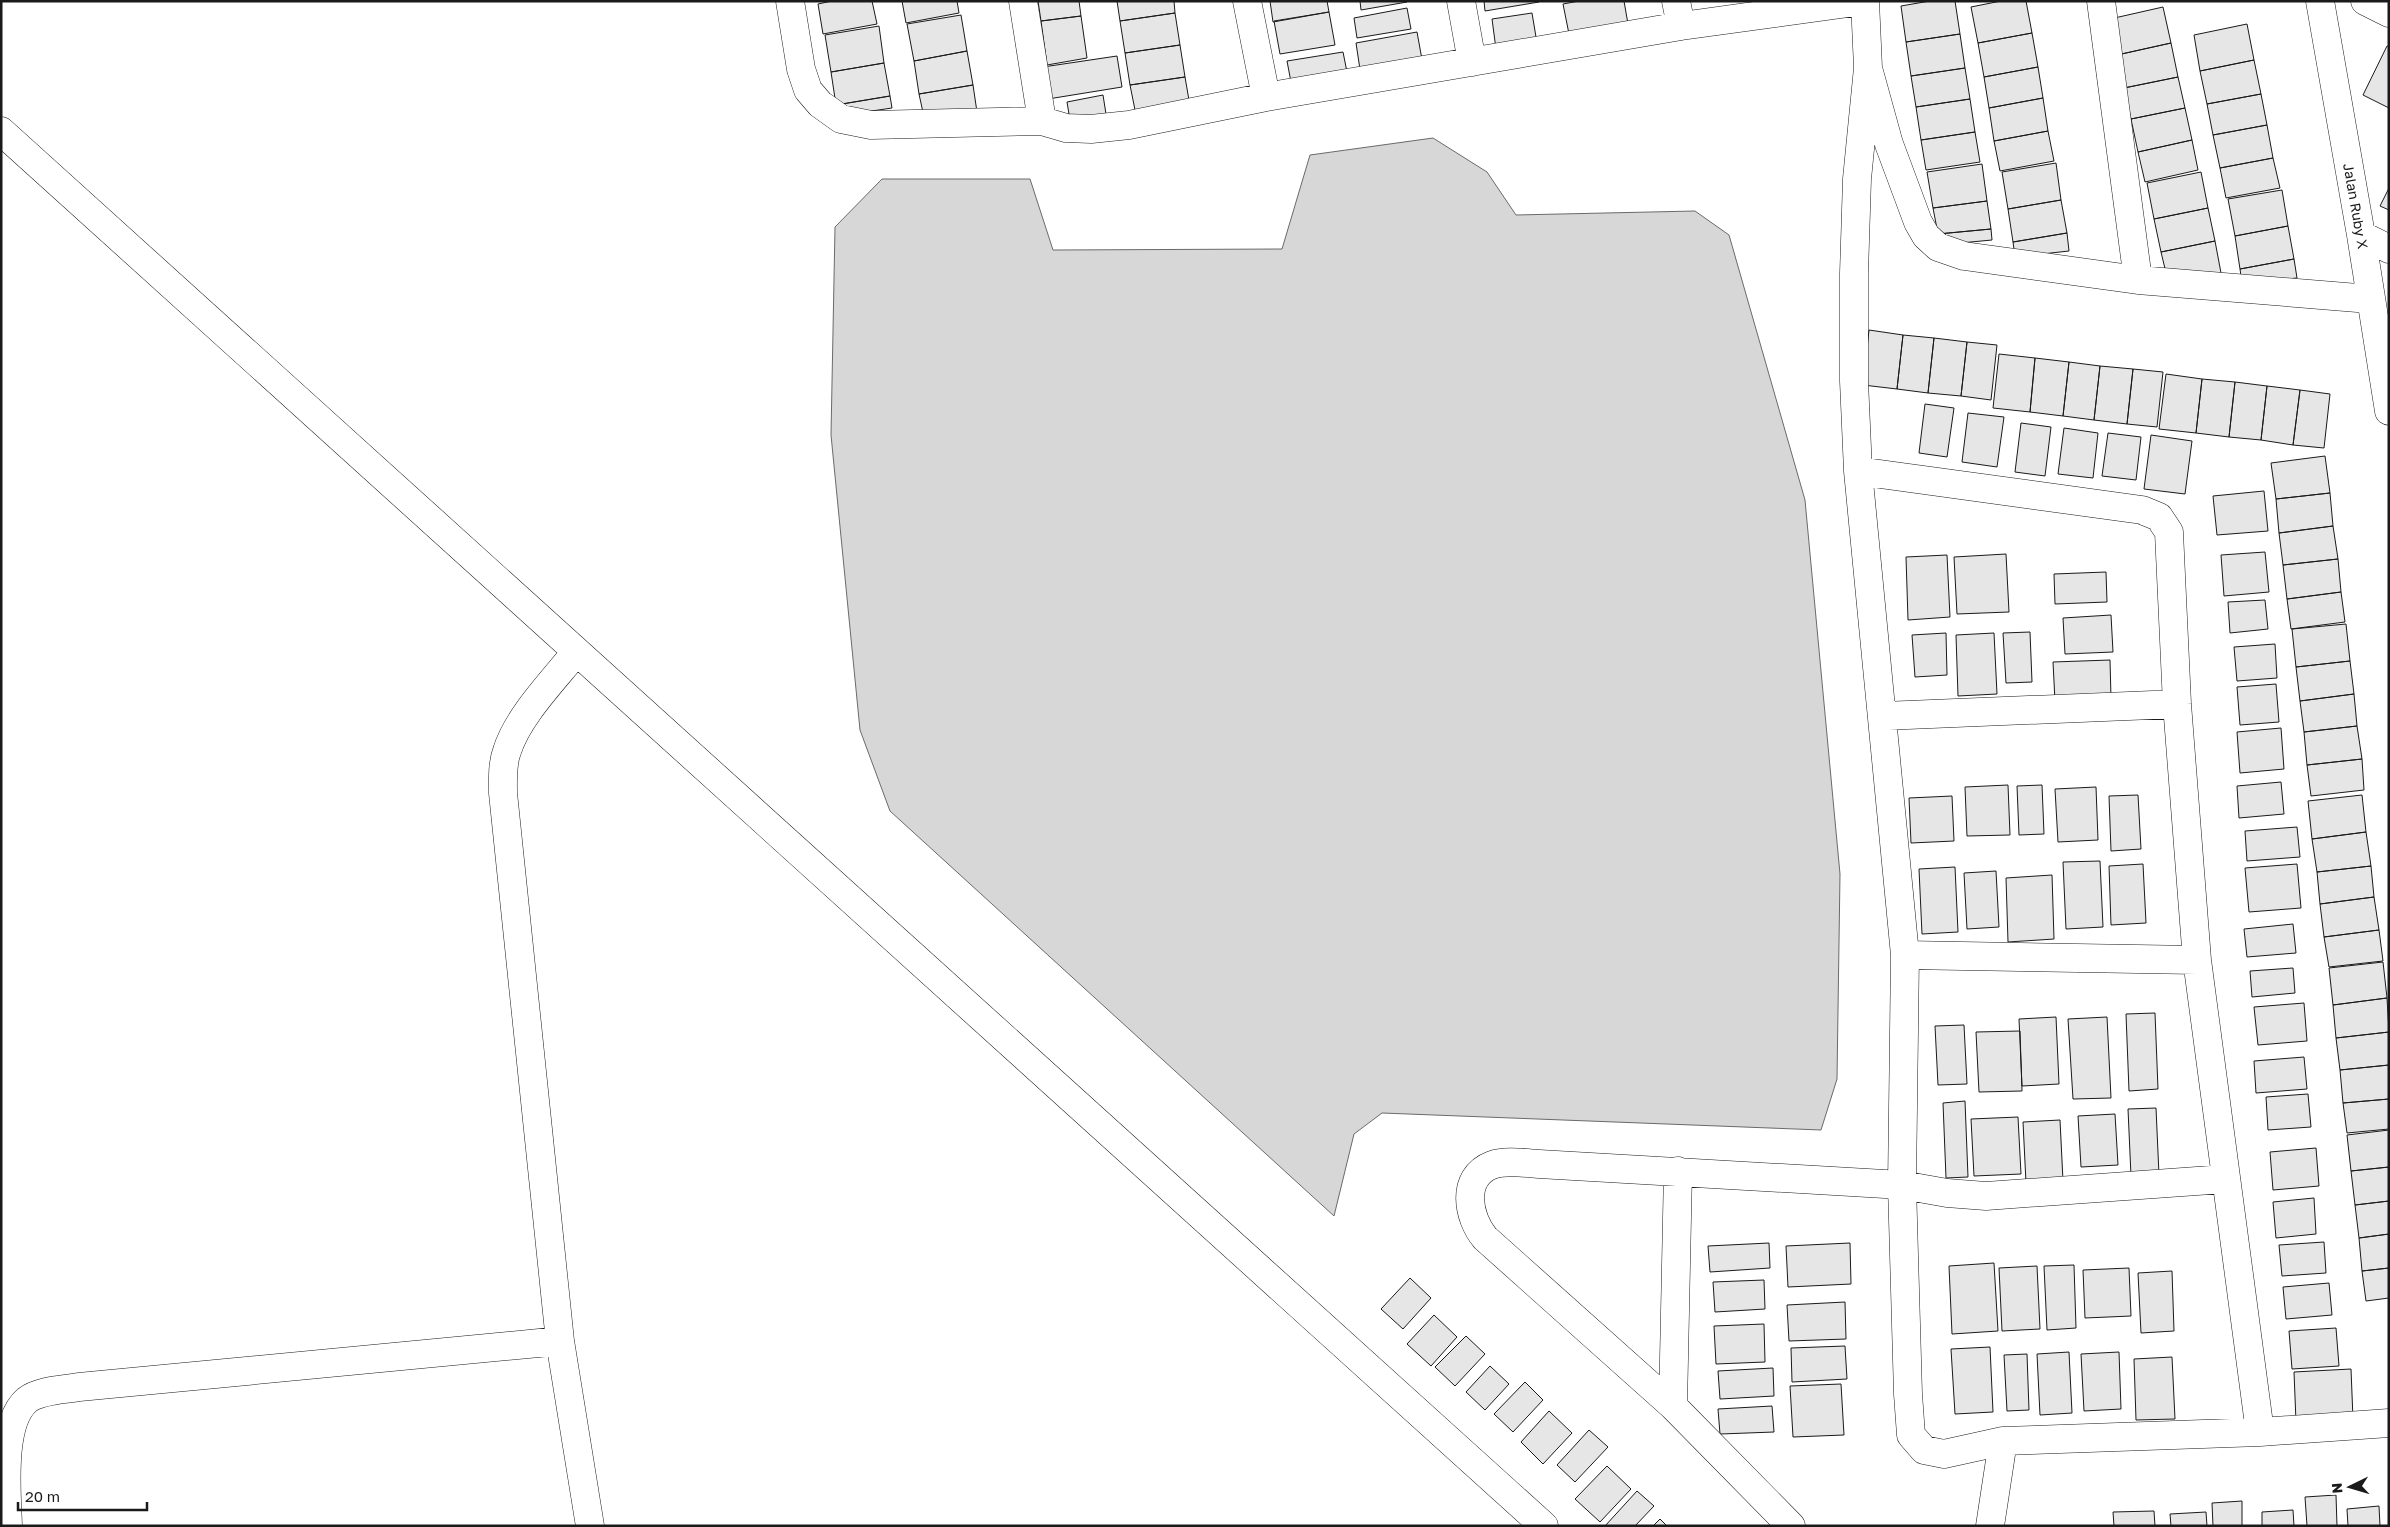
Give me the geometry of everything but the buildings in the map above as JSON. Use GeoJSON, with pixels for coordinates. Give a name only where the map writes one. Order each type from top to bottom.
{"type":"FeatureCollection","features":[{"type":"Feature","properties":{"kind":"street"},"geometry":{"type":"LineString","coordinates":[[790,1],[801,69],[808,90],[820,104],[841,119],[871,125],[1042,121],[1066,128],[1091,129],[1129,125],[1266,97],[1472,62],[1678,14],[1864,1],[1868,68],[1857,179],[1854,273],[1854,381],[1858,471],[1905,955],[1902,1185],[1908,1394],[1911,1435],[1924,1450],[1944,1454],[2003,1441],[2260,1432],[2389,1423]]}},
{"type":"Feature","properties":{"kind":"street"},"geometry":{"type":"LineString","coordinates":[[1023,1],[1042,121]]}},
{"type":"Feature","properties":{"kind":"street"},"geometry":{"type":"LineString","coordinates":[[1247,1],[1266,97]]}},
{"type":"Feature","properties":{"kind":"street"},"geometry":{"type":"LineString","coordinates":[[1461,1],[1472,62]]}},
{"type":"Feature","properties":{"kind":"street"},"geometry":{"type":"LineString","coordinates":[[2101,1],[2138,280]]}},
{"type":"Feature","properties":{"kind":"street","name":"Jalan Ruby X"},"geometry":{"type":"LineString","coordinates":[[2320,1],[2361,235],[2389,411]]}},
{"type":"Feature","properties":{"kind":"street"},"geometry":{"type":"LineString","coordinates":[[2365,1],[2389,13]]}},
{"type":"Feature","properties":{"kind":"street"},"geometry":{"type":"LineString","coordinates":[[1868,68],[1889,144],[1918,222],[1926,236],[1938,247],[1964,256],[2138,280],[2370,299]]}},
{"type":"Feature","properties":{"kind":"street"},"geometry":{"type":"LineString","coordinates":[[1,131],[1544,1526]]}},
{"type":"Feature","properties":{"kind":"street"},"geometry":{"type":"LineString","coordinates":[[2361,235],[2389,249]]}},
{"type":"Feature","properties":{"kind":"street"},"geometry":{"type":"LineString","coordinates":[[1858,471],[2142,510],[2159,518],[2169,532],[2177,704],[2197,960],[2260,1432]]}},
{"type":"Feature","properties":{"kind":"street"},"geometry":{"type":"LineString","coordinates":[[576,652],[515,730],[506,752],[503,769],[503,793],[560,1341],[590,1526]]}},
{"type":"Feature","properties":{"kind":"street"},"geometry":{"type":"LineString","coordinates":[[1883,716],[2177,704]]}},
{"type":"Feature","properties":{"kind":"street"},"geometry":{"type":"LineString","coordinates":[[1905,955],[2197,960]]}},
{"type":"Feature","properties":{"kind":"street"},"geometry":{"type":"LineString","coordinates":[[1791,1526],[1672,1406],[1485,1238],[1476,1227],[1471,1214],[1469,1195],[1481,1173],[1492,1165],[1517,1163],[1902,1185],[1947,1193],[1986,1196],[2225,1179]]}},
{"type":"Feature","properties":{"kind":"street"},"geometry":{"type":"LineString","coordinates":[[1672,1406],[1678,1171]]}},
{"type":"Feature","properties":{"kind":"street"},"geometry":{"type":"LineString","coordinates":[[8,1526],[6,1450],[12,1423],[18,1410],[27,1400],[38,1395],[79,1387],[560,1341]]}},
{"type":"Feature","properties":{"kind":"street"},"geometry":{"type":"LineString","coordinates":[[1990,1526],[2003,1441]]}},
{"type":"Feature","properties":{"kind":"shaded area"},"geometry":{"type":"Polygon","coordinates":[[[1433,138],[1487,172],[1516,215],[1695,211],[1729,235],[1805,500],[1840,874],[1837,1079],[1821,1130],[1382,1113],[1354,1134],[1334,1216],[890,811],[860,730],[831,435],[835,227],[882,179],[1030,179],[1053,250],[1282,249],[1310,155],[1433,138]]]}}]}
